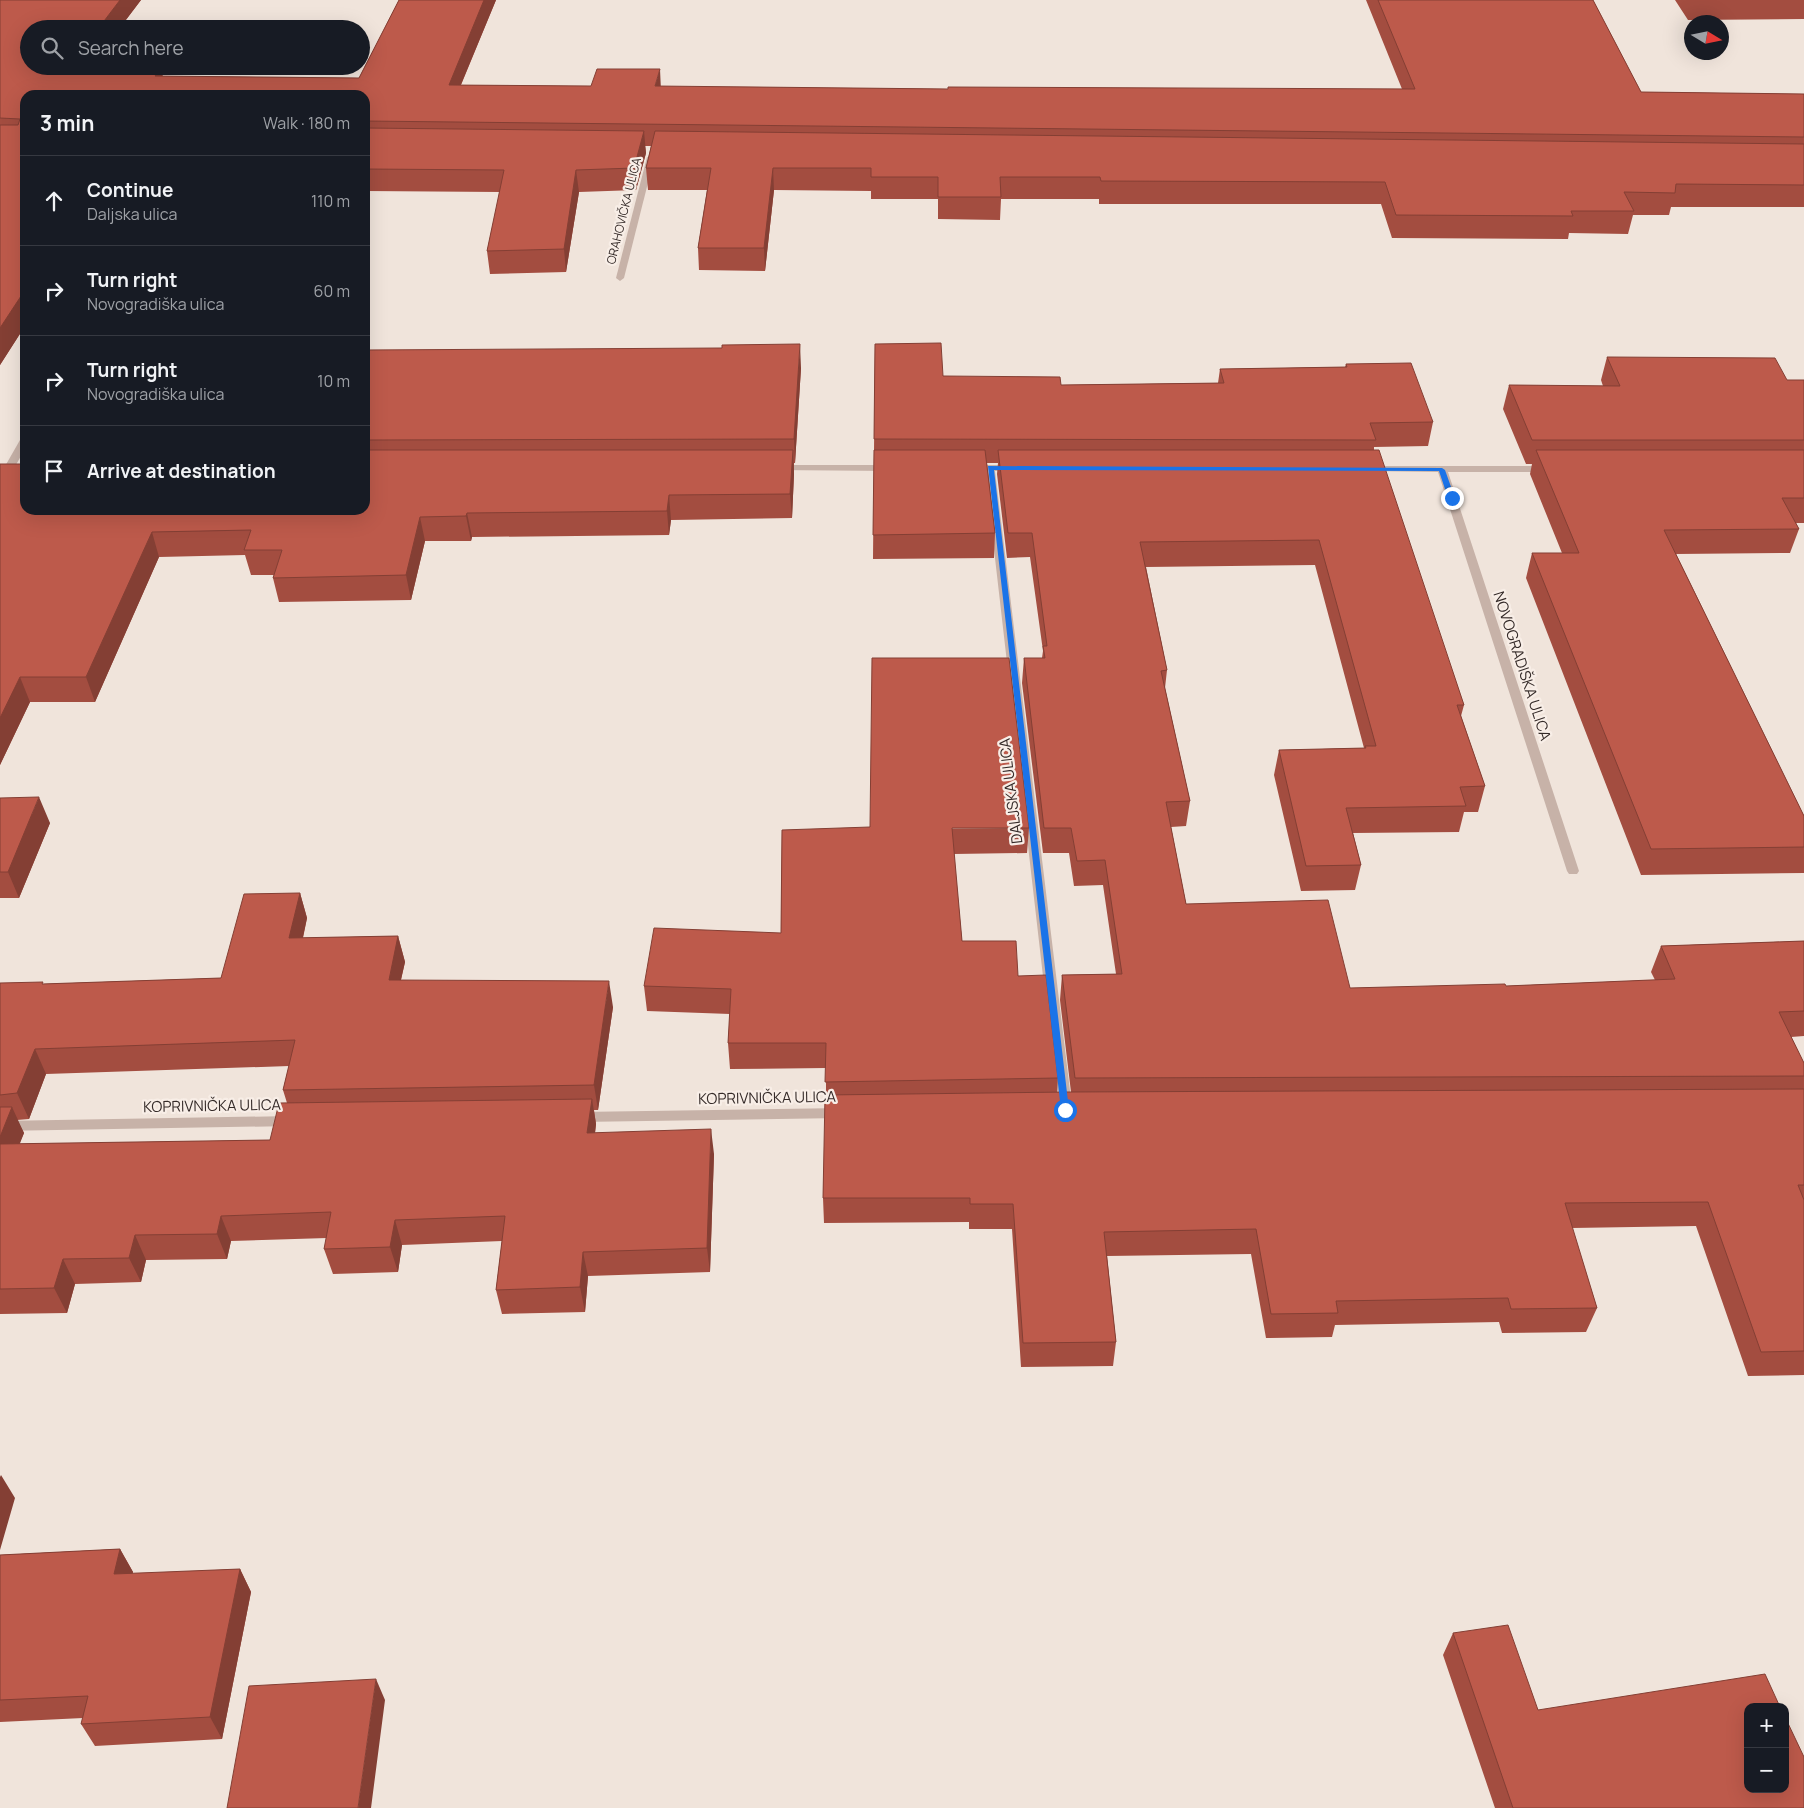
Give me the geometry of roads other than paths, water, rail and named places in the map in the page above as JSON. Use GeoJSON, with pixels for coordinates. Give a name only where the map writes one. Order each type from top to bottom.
{"type":"FeatureCollection","features":[{"type":"Feature","properties":{"kind":"street","name":"ORAHOVIČKA ULICA"},"geometry":{"type":"LineString","coordinates":[[620,278],[652,150]]}},
{"type":"Feature","properties":{"kind":"street"},"geometry":{"type":"LineString","coordinates":[[0,484],[20,449]]}},
{"type":"Feature","properties":{"kind":"street"},"geometry":{"type":"LineString","coordinates":[[762,468],[901,468]]}},
{"type":"Feature","properties":{"kind":"street"},"geometry":{"type":"LineString","coordinates":[[960,468],[1020,468]]}},
{"type":"Feature","properties":{"kind":"street","name":"DALJSKA ULICA"},"geometry":{"type":"LineString","coordinates":[[990,468],[1065,1110]]}},
{"type":"Feature","properties":{"kind":"street"},"geometry":{"type":"LineString","coordinates":[[1363,469],[1559,470]]}},
{"type":"Feature","properties":{"kind":"street","name":"NOVOGRADIŠKA ULICA"},"geometry":{"type":"LineString","coordinates":[[1442,470],[1573,871]]}},
{"type":"Feature","properties":{"kind":"street","name":"KOPRIVNIČKA ULICA"},"geometry":{"type":"LineString","coordinates":[[567,1117],[856,1113]]}},
{"type":"Feature","properties":{"kind":"street","name":"KOPRIVNIČKA ULICA"},"geometry":{"type":"LineString","coordinates":[[0,1126],[308,1121]]}}]}
